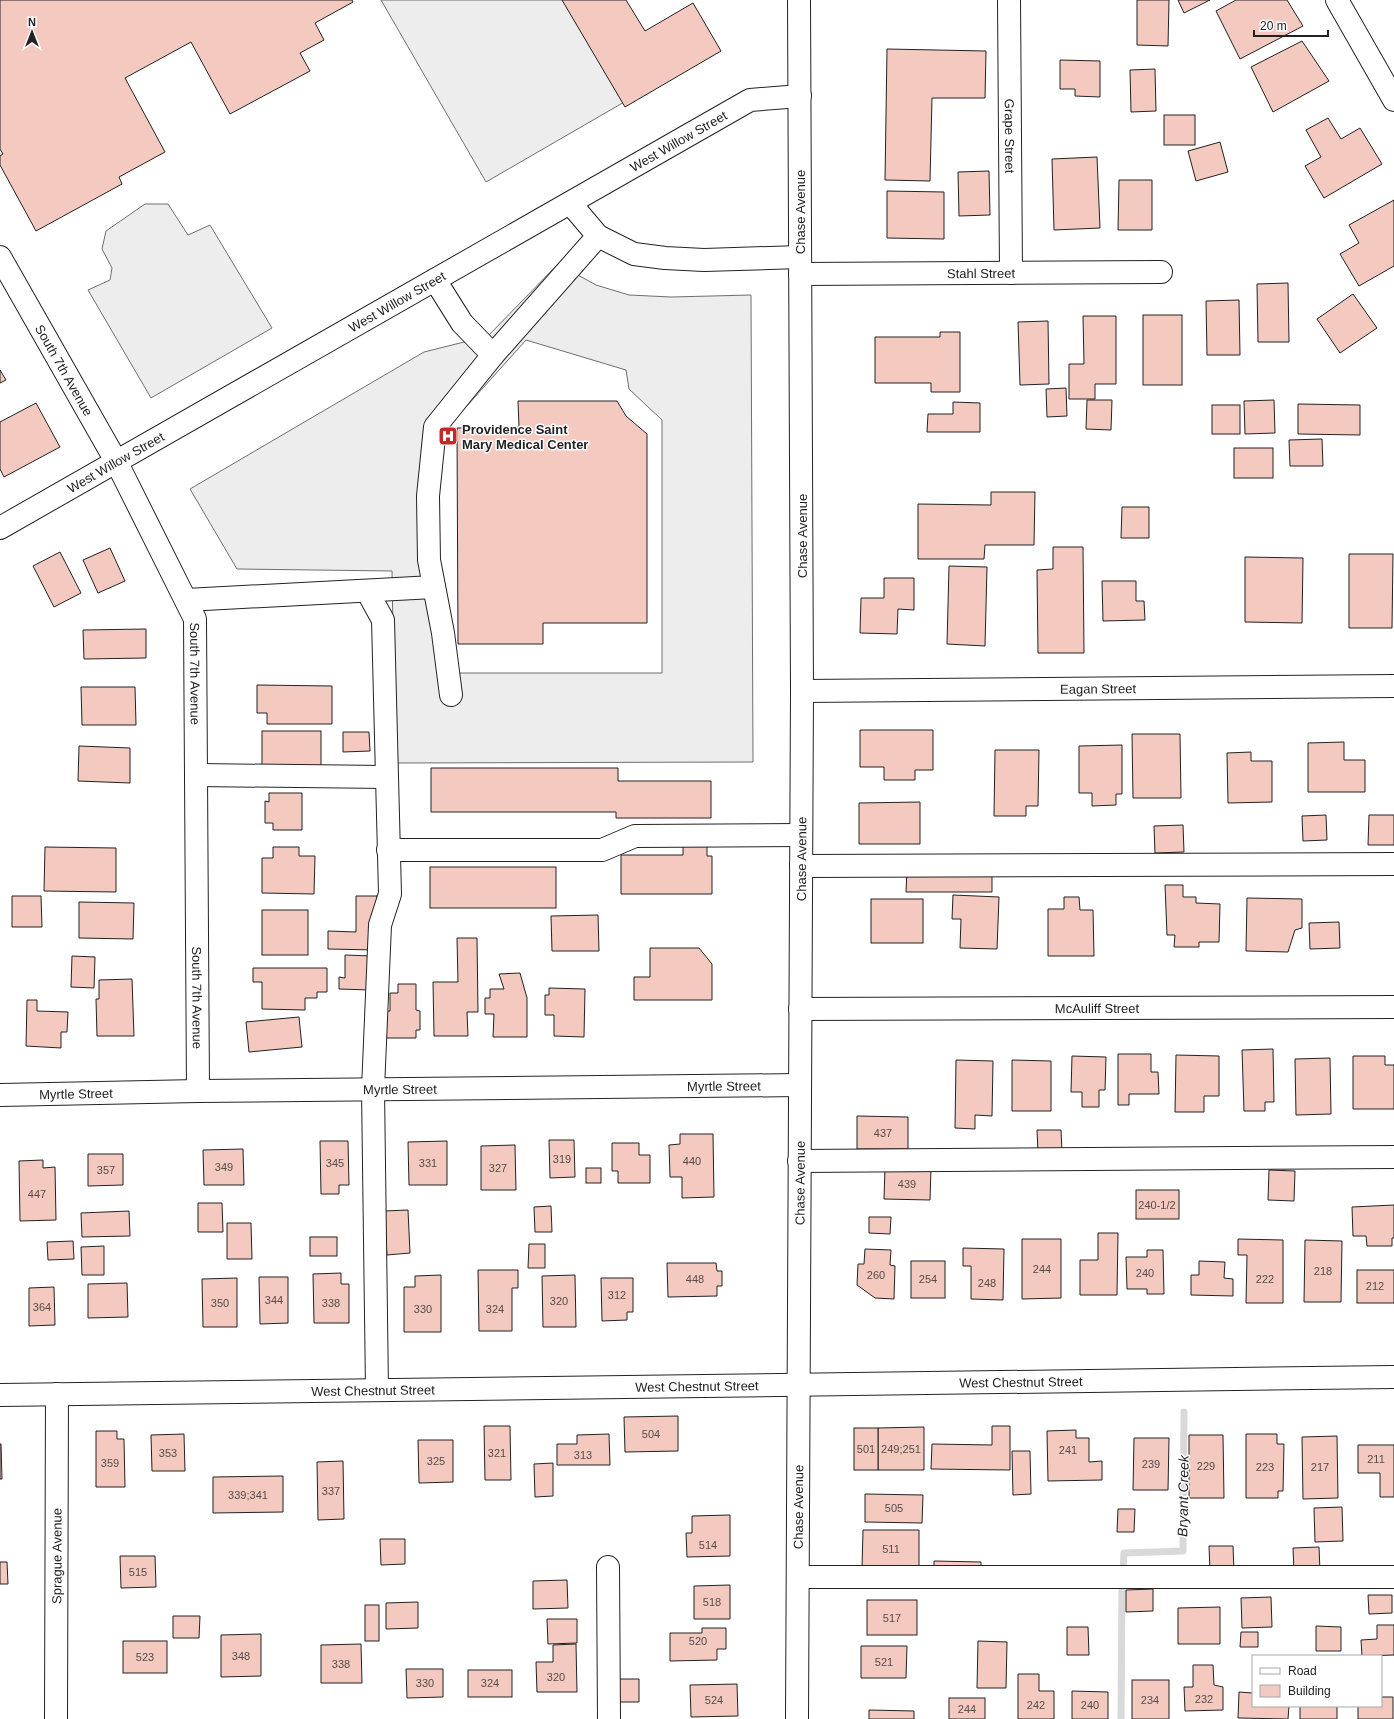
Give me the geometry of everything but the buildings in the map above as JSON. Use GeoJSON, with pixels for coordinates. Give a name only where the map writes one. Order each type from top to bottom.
{"type":"FeatureCollection","features":[{"type":"Feature","properties":{"kind":"street","name":"Chase Avenue"},"geometry":{"type":"LineString","coordinates":[[797,1719],[802,691],[799,0]]}},
{"type":"Feature","properties":{"kind":"street","name":"Grape Street"},"geometry":{"type":"LineString","coordinates":[[1009,0],[1011,273]]}},
{"type":"Feature","properties":{"kind":"street"},"geometry":{"type":"LineString","coordinates":[[1337,0],[1394,100]]}},
{"type":"Feature","properties":{"kind":"street","name":"West Willow Street"},"geometry":{"type":"LineString","coordinates":[[0,528],[750,100],[800,96]]}},
{"type":"Feature","properties":{"kind":"street"},"geometry":{"type":"LineString","coordinates":[[451,695],[443,633],[429,560],[428,496],[435,427],[493,355],[598,236],[570,203]]}},
{"type":"Feature","properties":{"kind":"street","name":"Stahl Street"},"geometry":{"type":"LineString","coordinates":[[598,236],[634,254],[665,258],[1011,273],[1161,272]]}},
{"type":"Feature","properties":{"kind":"street","name":"South 7th Avenue"},"geometry":{"type":"LineString","coordinates":[[0,257],[116,461],[195,619],[198,1091]]}},
{"type":"Feature","properties":{"kind":"street"},"geometry":{"type":"LineString","coordinates":[[435,280],[462,323],[493,355]]}},
{"type":"Feature","properties":{"kind":"street"},"geometry":{"type":"LineString","coordinates":[[186,600],[434,588]]}},
{"type":"Feature","properties":{"kind":"street"},"geometry":{"type":"LineString","coordinates":[[367,591],[382,620],[390,894],[380,925],[373,1089],[376,1390]]}},
{"type":"Feature","properties":{"kind":"street","name":"Eagan Street"},"geometry":{"type":"LineString","coordinates":[[802,691],[1394,686]]}},
{"type":"Feature","properties":{"kind":"street"},"geometry":{"type":"LineString","coordinates":[[196,775],[386,777]]}},
{"type":"Feature","properties":{"kind":"street"},"geometry":{"type":"LineString","coordinates":[[388,850],[602,850],[635,836],[801,835]]}},
{"type":"Feature","properties":{"kind":"street"},"geometry":{"type":"LineString","coordinates":[[801,866],[1394,864]]}},
{"type":"Feature","properties":{"kind":"street","name":"McAuliff Street"},"geometry":{"type":"LineString","coordinates":[[800,1009],[1394,1007]]}},
{"type":"Feature","properties":{"kind":"street","name":"Myrtle Street"},"geometry":{"type":"LineString","coordinates":[[0,1095],[198,1091],[800,1085]]}},
{"type":"Feature","properties":{"kind":"street"},"geometry":{"type":"LineString","coordinates":[[799,1161],[1394,1157]]}},
{"type":"Feature","properties":{"kind":"street","name":"West Chestnut Street"},"geometry":{"type":"LineString","coordinates":[[0,1394],[1394,1377]]}},
{"type":"Feature","properties":{"kind":"street","name":"Sprague Avenue"},"geometry":{"type":"LineString","coordinates":[[56,1719],[57,1394]]}},
{"type":"Feature","properties":{"kind":"street"},"geometry":{"type":"LineString","coordinates":[[608,1567],[609,1719]]}},
{"type":"Feature","properties":{"kind":"street"},"geometry":{"type":"LineString","coordinates":[[798,1577],[1394,1577]]}},
{"type":"Feature","properties":{"kind":"shaded area"},"geometry":{"type":"Polygon","coordinates":[[[381,0],[568,0],[626,101],[486,182],[381,0]]]}},
{"type":"Feature","properties":{"kind":"shaded area"},"geometry":{"type":"Polygon","coordinates":[[[145,204],[168,204],[188,235],[210,225],[272,328],[151,398],[88,290],[110,280],[112,268],[102,249],[106,231],[145,204]]]}},
{"type":"Feature","properties":{"kind":"shaded area"},"geometry":{"type":"Polygon","coordinates":[[[558,264],[596,285],[629,295],[671,297],[751,295],[753,762],[395,763],[392,571],[237,569],[190,489],[424,352],[488,336],[558,264]],[[526,340],[448,427],[439,460],[437,556],[454,673],[662,673],[662,420],[629,389],[626,370],[526,340]]]}},
{"type":"Feature","properties":{"kind":"waterway","name":"Bryant Creek"},"geometry":{"type":"LineString","coordinates":[[1123,1571],[1124,1553],[1183,1551],[1184,1412]]}},
{"type":"Feature","properties":{"kind":"waterway","name":"Bryant Creek"},"geometry":{"type":"LineString","coordinates":[[1121,1719],[1122,1588]]}},
{"type":"Feature","properties":{"kind":"place","name":"Providence Saint Mary Medical Center"},"geometry":{"type":"Point","coordinates":[448,436]}}]}
